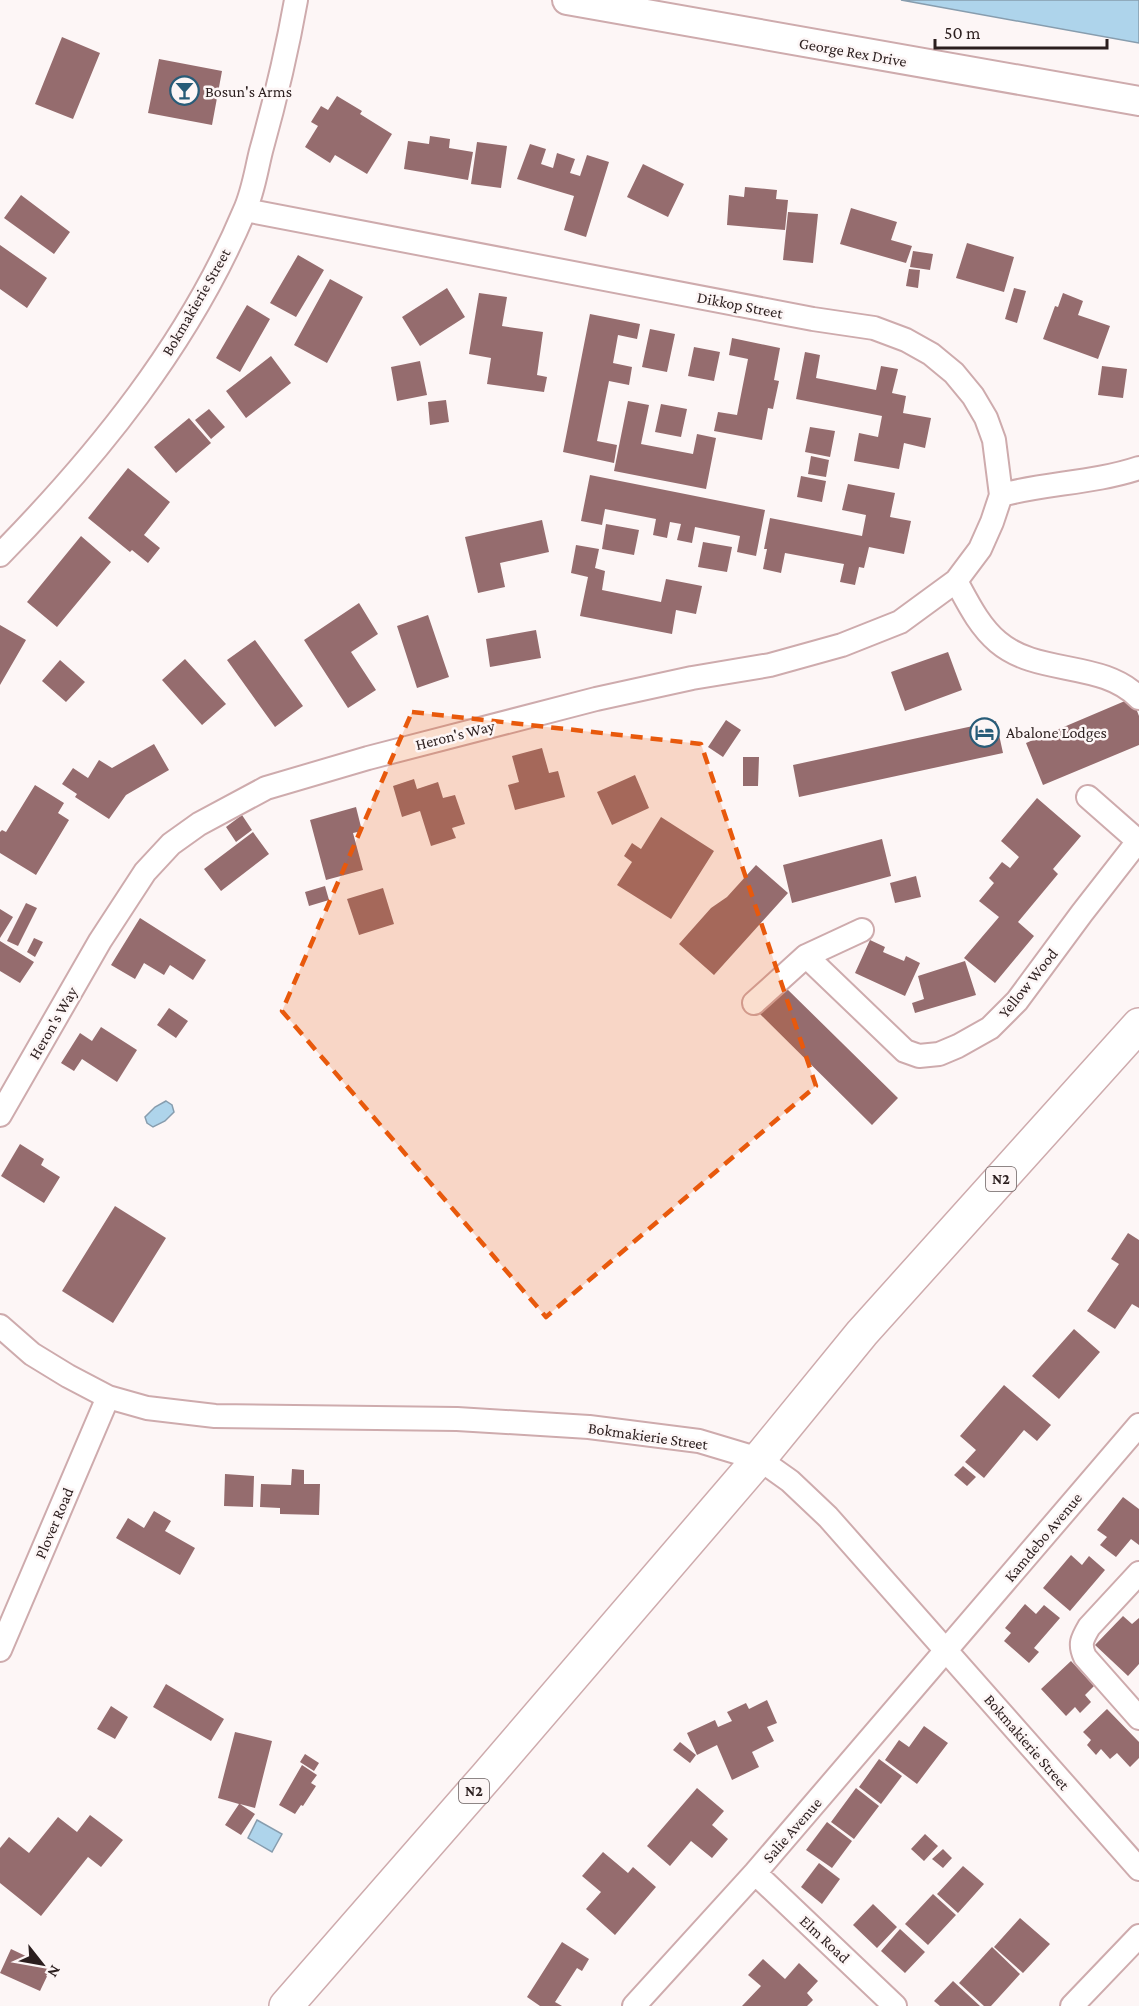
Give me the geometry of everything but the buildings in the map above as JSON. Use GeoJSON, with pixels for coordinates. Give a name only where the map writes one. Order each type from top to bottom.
{"type":"FeatureCollection","features":[{"type":"Feature","properties":{"kind":"highway","name":"N2"},"geometry":{"type":"LineString","coordinates":[[286,2006],[471,1795],[759,1459],[862,1333],[1139,1025]]}},
{"type":"Feature","properties":{"kind":"street","name":"Bokmakierie Street"},"geometry":{"type":"LineString","coordinates":[[0,555],[57,496],[133,402],[173,346],[205,292],[246,210],[283,69],[296,0]]}},
{"type":"Feature","properties":{"kind":"street","name":"George Rex Drive"},"geometry":{"type":"LineString","coordinates":[[567,0],[1139,101]]}},
{"type":"Feature","properties":{"kind":"street","name":"Dikkop Street"},"geometry":{"type":"LineString","coordinates":[[246,210],[813,320],[874,328],[906,340],[931,354],[954,373],[973,396],[986,418],[994,440],[1001,495]]}},
{"type":"Feature","properties":{"kind":"street"},"geometry":{"type":"LineString","coordinates":[[1001,495],[1030,487],[1081,481],[1139,468]]}},
{"type":"Feature","properties":{"kind":"street","name":"Heron's Way"},"geometry":{"type":"LineString","coordinates":[[0,1115],[100,941],[145,872],[171,844],[199,824],[266,788],[368,758],[596,699],[692,678],[770,665],[842,645],[900,622],[956,581],[980,549],[1001,495]]}},
{"type":"Feature","properties":{"kind":"street"},"geometry":{"type":"LineString","coordinates":[[956,581],[974,614],[999,643],[1016,654],[1112,680],[1129,687],[1139,698]]}},
{"type":"Feature","properties":{"kind":"street"},"geometry":{"type":"LineString","coordinates":[[1088,797],[1139,841]]}},
{"type":"Feature","properties":{"kind":"street","name":"Yellow Wood"},"geometry":{"type":"LineString","coordinates":[[806,956],[905,1051],[920,1056],[939,1054],[990,1028],[1017,1001],[1139,841]]}},
{"type":"Feature","properties":{"kind":"street"},"geometry":{"type":"LineString","coordinates":[[754,1003],[806,956],[861,930]]}},
{"type":"Feature","properties":{"kind":"street","name":"Bokmakierie Street"},"geometry":{"type":"LineString","coordinates":[[0,1326],[32,1354],[108,1397],[147,1408],[215,1416],[457,1419],[589,1427],[699,1441],[759,1459],[790,1481],[828,1517],[1139,1869]]}},
{"type":"Feature","properties":{"kind":"street","name":"Plover Road"},"geometry":{"type":"LineString","coordinates":[[0,1650],[108,1397]]}},
{"type":"Feature","properties":{"kind":"street","name":"Kamdebo Avenue"},"geometry":{"type":"LineString","coordinates":[[947,1650],[1139,1425]]}},
{"type":"Feature","properties":{"kind":"street"},"geometry":{"type":"LineString","coordinates":[[1139,1574],[1089,1628],[1083,1638],[1081,1648],[1085,1657],[1139,1718]]}},
{"type":"Feature","properties":{"kind":"street","name":"Salie Avenue"},"geometry":{"type":"LineString","coordinates":[[634,2006],[755,1873],[947,1650]]}},
{"type":"Feature","properties":{"kind":"street","name":"Elm Road"},"geometry":{"type":"LineString","coordinates":[[755,1873],[896,2006]]}},
{"type":"Feature","properties":{"kind":"street"},"geometry":{"type":"LineString","coordinates":[[1072,2006],[1139,1936]]}},
{"type":"Feature","properties":{"kind":"highlighted area"},"geometry":{"type":"Polygon","coordinates":[[[412,712],[701,744],[816,1086],[546,1317],[282,1011],[412,712]]]}},
{"type":"Feature","properties":{"kind":"water"},"geometry":{"type":"Polygon","coordinates":[[[901,0],[1139,0],[1139,43],[901,0]]]}},
{"type":"Feature","properties":{"kind":"water"},"geometry":{"type":"Polygon","coordinates":[[[166,1101],[172,1105],[174,1112],[165,1121],[153,1127],[147,1123],[145,1117],[155,1107],[166,1101]]]}},
{"type":"Feature","properties":{"kind":"water"},"geometry":{"type":"Polygon","coordinates":[[[257,1820],[282,1834],[272,1852],[248,1838],[257,1820]]]}},
{"type":"Feature","properties":{"kind":"place","name":"Bosun's Arms"},"geometry":{"type":"Point","coordinates":[184,91]}},
{"type":"Feature","properties":{"kind":"place","name":"Abalone Lodges"},"geometry":{"type":"Point","coordinates":[985,732]}}]}
